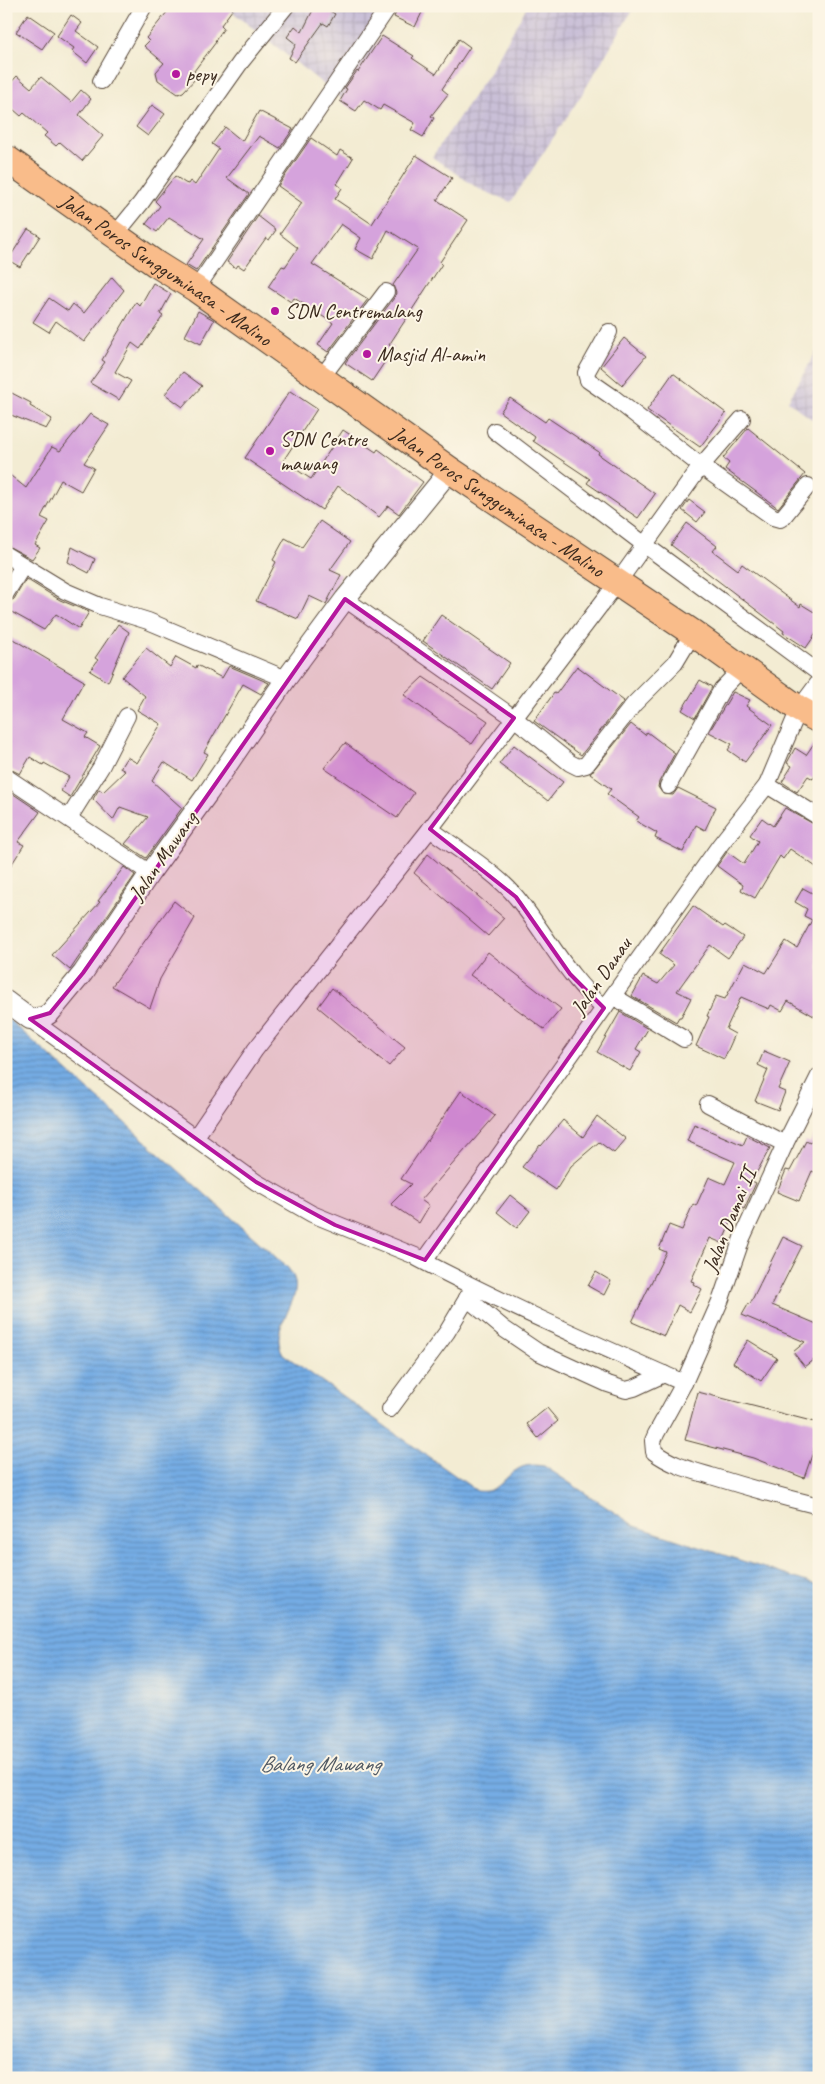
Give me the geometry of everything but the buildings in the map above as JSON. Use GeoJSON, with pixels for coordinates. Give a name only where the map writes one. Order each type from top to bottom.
{"type":"FeatureCollection","features":[{"type":"Feature","properties":{"kind":"main road","name":"Jalan Poros Sungguminasa - Malino"},"geometry":{"type":"LineString","coordinates":[[6,158],[121,228],[156,264],[196,288],[450,470],[694,633],[809,715]]}},
{"type":"Feature","properties":{"kind":"street"},"geometry":{"type":"LineString","coordinates":[[100,81],[144,6]]}},
{"type":"Feature","properties":{"kind":"street"},"geometry":{"type":"LineString","coordinates":[[121,228],[141,203],[240,63],[286,6]]}},
{"type":"Feature","properties":{"kind":"street"},"geometry":{"type":"LineString","coordinates":[[196,288],[389,6]]}},
{"type":"Feature","properties":{"kind":"street"},"geometry":{"type":"LineString","coordinates":[[321,378],[386,292]]}},
{"type":"Feature","properties":{"kind":"street"},"geometry":{"type":"LineString","coordinates":[[609,332],[586,373],[588,380],[701,466],[773,517],[780,519],[787,513],[808,486]]}},
{"type":"Feature","properties":{"kind":"street"},"geometry":{"type":"LineString","coordinates":[[195,1138],[256,1050],[430,829],[618,582],[701,466],[742,419]]}},
{"type":"Feature","properties":{"kind":"street"},"geometry":{"type":"LineString","coordinates":[[495,430],[644,545],[819,673]]}},
{"type":"Feature","properties":{"kind":"street","name":"Jalan Mawang"},"geometry":{"type":"LineString","coordinates":[[30,1019],[44,1017],[56,1006],[83,973],[150,873],[208,793],[286,679],[345,599],[450,470]]}},
{"type":"Feature","properties":{"kind":"street"},"geometry":{"type":"LineString","coordinates":[[6,555],[65,591],[148,621],[286,679]]}},
{"type":"Feature","properties":{"kind":"street"},"geometry":{"type":"LineString","coordinates":[[6,593],[23,566]]}},
{"type":"Feature","properties":{"kind":"street"},"geometry":{"type":"LineString","coordinates":[[345,599],[514,718],[570,763],[578,767],[584,767],[634,704],[675,663],[694,633]]}},
{"type":"Feature","properties":{"kind":"street"},"geometry":{"type":"LineString","coordinates":[[668,786],[722,689],[742,668]]}},
{"type":"Feature","properties":{"kind":"street","name":"Jalan Danau"},"geometry":{"type":"LineString","coordinates":[[419,1258],[609,1002],[720,845],[766,786],[809,715],[819,682]]}},
{"type":"Feature","properties":{"kind":"street"},"geometry":{"type":"LineString","coordinates":[[69,818],[101,766],[127,716]]}},
{"type":"Feature","properties":{"kind":"street"},"geometry":{"type":"LineString","coordinates":[[6,777],[150,873]]}},
{"type":"Feature","properties":{"kind":"street"},"geometry":{"type":"LineString","coordinates":[[766,786],[819,817]]}},
{"type":"Feature","properties":{"kind":"street"},"geometry":{"type":"LineString","coordinates":[[430,829],[484,868],[516,897],[586,994],[609,1002],[684,1039]]}},
{"type":"Feature","properties":{"kind":"street"},"geometry":{"type":"LineString","coordinates":[[6,1001],[256,1182],[312,1214],[419,1258],[470,1293],[504,1329],[538,1352],[608,1384],[626,1390],[664,1374]]}},
{"type":"Feature","properties":{"kind":"street","name":"Jalan Damai II"},"geometry":{"type":"LineString","coordinates":[[819,1076],[785,1144],[742,1238],[721,1299],[684,1383],[654,1441],[654,1452],[680,1466],[753,1490],[819,1506]]}},
{"type":"Feature","properties":{"kind":"street"},"geometry":{"type":"LineString","coordinates":[[708,1104],[785,1144]]}},
{"type":"Feature","properties":{"kind":"street"},"geometry":{"type":"LineString","coordinates":[[394,1405],[447,1332],[470,1293]]}},
{"type":"Feature","properties":{"kind":"street"},"geometry":{"type":"LineString","coordinates":[[470,1293],[551,1325],[684,1383]]}},
{"type":"Feature","properties":{"kind":"highlighted area"},"geometry":{"type":"Polygon","coordinates":[[[345,599],[514,718],[430,829],[516,897],[570,974],[604,1008],[425,1260],[335,1225],[256,1182],[30,1019],[50,1013],[83,973],[345,599]]]}},
{"type":"Feature","properties":{"kind":"shaded area"},"geometry":{"type":"Polygon","coordinates":[[[225,6],[398,6],[383,22],[370,57],[342,99],[225,6]]]}},
{"type":"Feature","properties":{"kind":"shaded area"},"geometry":{"type":"Polygon","coordinates":[[[527,6],[635,6],[584,91],[511,202],[479,189],[432,157],[491,70],[527,6]]]}},
{"type":"Feature","properties":{"kind":"shaded area"},"geometry":{"type":"Polygon","coordinates":[[[819,347],[819,425],[788,401],[819,347]]]}},
{"type":"Feature","properties":{"kind":"water","name":"Balang Mawang"},"geometry":{"type":"Polygon","coordinates":[[[6,1017],[288,1268],[294,1278],[295,1287],[294,1297],[279,1334],[279,1344],[283,1354],[477,1491],[491,1490],[514,1471],[523,1467],[532,1465],[544,1466],[635,1526],[819,1586],[819,2078],[6,2078],[6,1017]]]}},
{"type":"Feature","properties":{"kind":"place","name":"pepy"},"geometry":{"type":"Point","coordinates":[176,74]}},
{"type":"Feature","properties":{"kind":"place","name":"SDN Centremalang"},"geometry":{"type":"Point","coordinates":[275,311]}},
{"type":"Feature","properties":{"kind":"place","name":"Masjid Al-amin"},"geometry":{"type":"Point","coordinates":[367,354]}},
{"type":"Feature","properties":{"kind":"place","name":"SDN Centre mawang"},"geometry":{"type":"Point","coordinates":[270,451]}}]}
